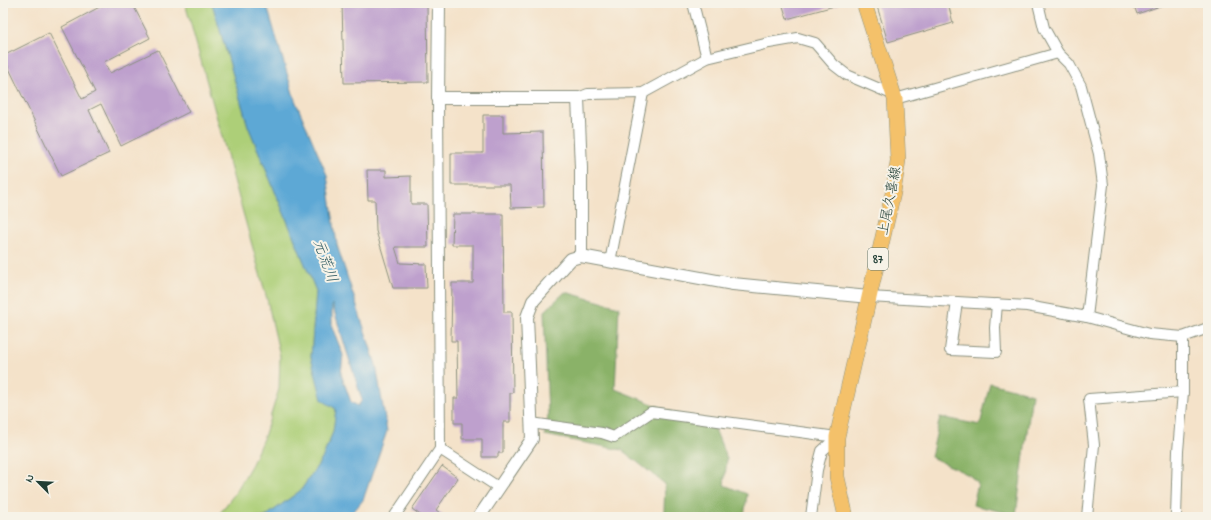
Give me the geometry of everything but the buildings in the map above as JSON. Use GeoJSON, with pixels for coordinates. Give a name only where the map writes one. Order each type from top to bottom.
{"type":"FeatureCollection","features":[{"type":"Feature","properties":{"kind":"main road","name":"上尾久喜線"},"geometry":{"type":"LineString","coordinates":[[846,517],[836,477],[837,437],[893,193],[898,161],[894,97],[864,3]]}},
{"type":"Feature","properties":{"kind":"street"},"geometry":{"type":"LineString","coordinates":[[394,517],[440,449],[438,3]]}},
{"type":"Feature","properties":{"kind":"street"},"geometry":{"type":"LineString","coordinates":[[693,3],[707,58]]}},
{"type":"Feature","properties":{"kind":"street"},"geometry":{"type":"LineString","coordinates":[[1038,3],[1044,28],[1058,53],[1069,64],[1081,86],[1099,154],[1103,185],[1087,317]]}},
{"type":"Feature","properties":{"kind":"street"},"geometry":{"type":"LineString","coordinates":[[438,98],[578,98],[588,94],[643,93],[707,58],[769,43],[798,38],[815,42],[834,65],[847,75],[894,97],[1058,53]]}},
{"type":"Feature","properties":{"kind":"street"},"geometry":{"type":"LineString","coordinates":[[610,262],[643,93]]}},
{"type":"Feature","properties":{"kind":"street"},"geometry":{"type":"LineString","coordinates":[[578,98],[581,168],[581,256]]}},
{"type":"Feature","properties":{"kind":"street"},"geometry":{"type":"LineString","coordinates":[[479,517],[532,438],[528,317],[533,301],[571,259],[581,256],[733,284],[869,297],[1027,306],[1087,317],[1149,334],[1183,337],[1208,328]]}},
{"type":"Feature","properties":{"kind":"street"},"geometry":{"type":"LineString","coordinates":[[957,302],[950,350],[996,352],[996,304]]}},
{"type":"Feature","properties":{"kind":"street"},"geometry":{"type":"LineString","coordinates":[[1176,517],[1178,451],[1184,392],[1183,337]]}},
{"type":"Feature","properties":{"kind":"street"},"geometry":{"type":"LineString","coordinates":[[1088,517],[1094,445],[1089,399],[1184,392]]}},
{"type":"Feature","properties":{"kind":"street"},"geometry":{"type":"LineString","coordinates":[[531,423],[602,433],[614,437],[651,412],[837,437]]}},
{"type":"Feature","properties":{"kind":"street"},"geometry":{"type":"LineString","coordinates":[[811,517],[817,470],[822,451],[837,437]]}},
{"type":"Feature","properties":{"kind":"street"},"geometry":{"type":"LineString","coordinates":[[440,449],[498,487]]}},
{"type":"Feature","properties":{"kind":"green space"},"geometry":{"type":"Polygon","coordinates":[[[185,3],[212,3],[248,126],[316,291],[311,357],[336,409],[333,432],[322,459],[301,490],[265,517],[217,517],[236,492],[252,464],[265,434],[279,389],[280,356],[267,299],[185,3]]]}},
{"type":"Feature","properties":{"kind":"green space"},"geometry":{"type":"Polygon","coordinates":[[[565,292],[619,307],[615,389],[715,429],[727,459],[724,485],[747,494],[744,517],[672,517],[664,511],[665,484],[622,450],[545,435],[548,415],[544,312],[565,292]]]}},
{"type":"Feature","properties":{"kind":"green space"},"geometry":{"type":"Polygon","coordinates":[[[990,383],[1032,394],[1016,515],[973,505],[978,483],[969,475],[931,457],[940,417],[980,425],[990,383]]]}},
{"type":"Feature","properties":{"kind":"water","name":"元荒川"},"geometry":{"type":"Polygon","coordinates":[[[212,3],[266,3],[295,100],[327,175],[337,245],[376,365],[387,431],[363,500],[349,517],[265,517],[301,490],[322,459],[333,432],[336,409],[322,400],[311,357],[316,291],[248,126],[212,3]],[[332,304],[332,327],[343,355],[341,374],[351,402],[358,406],[362,400],[332,304]]]}}]}
